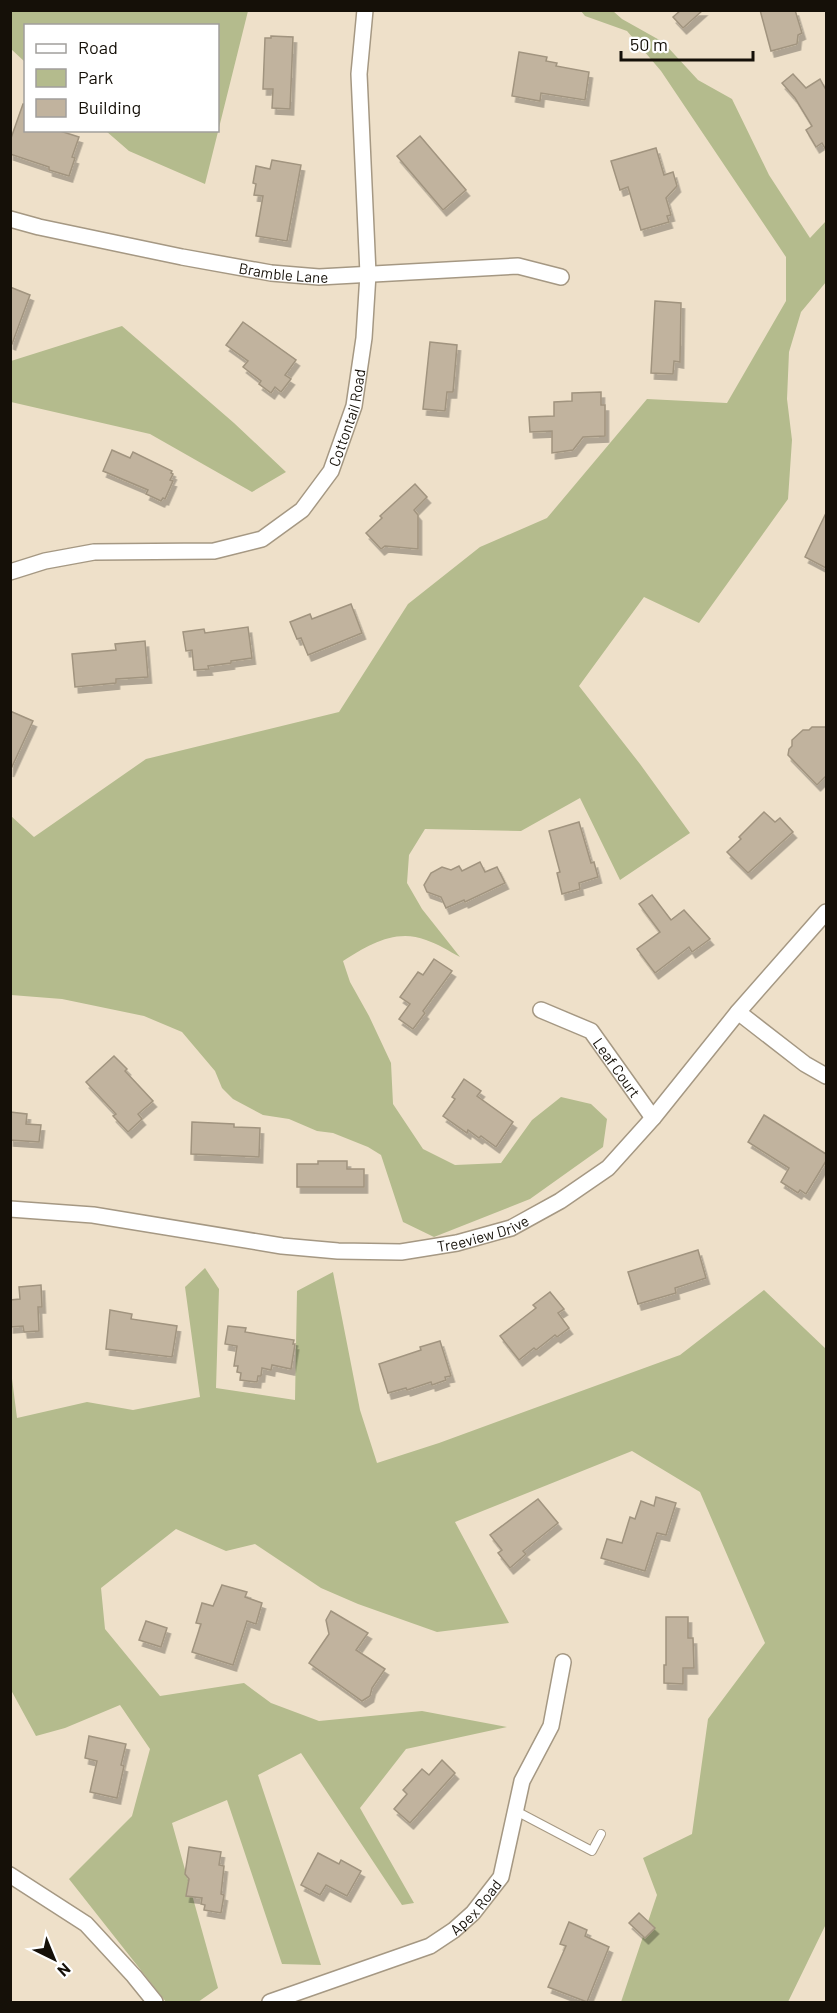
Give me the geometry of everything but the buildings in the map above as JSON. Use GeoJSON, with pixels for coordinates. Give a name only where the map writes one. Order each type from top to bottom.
{"type":"FeatureCollection","features":[{"type":"Feature","properties":{"kind":"street","name":"Cottontail Road"},"geometry":{"type":"LineString","coordinates":[[10,572],[45,561],[94,552],[214,551],[262,538],[302,510],[331,471],[354,406],[364,338],[368,274],[359,74],[364,10]]}},
{"type":"Feature","properties":{"kind":"street","name":"Bramble Lane"},"geometry":{"type":"LineString","coordinates":[[10,219],[138,248],[271,273],[319,277],[518,266],[561,277]]}},
{"type":"Feature","properties":{"kind":"street","name":"Treeview Drive"},"geometry":{"type":"LineString","coordinates":[[10,1209],[93,1215],[282,1246],[338,1251],[401,1252],[457,1243],[511,1228],[560,1201],[608,1168],[653,1118],[738,1012],[826,912]]}},
{"type":"Feature","properties":{"kind":"street","name":"Leaf Court"},"geometry":{"type":"LineString","coordinates":[[541,1010],[591,1031],[653,1118]]}},
{"type":"Feature","properties":{"kind":"street"},"geometry":{"type":"LineString","coordinates":[[738,1012],[805,1064],[826,1076]]}},
{"type":"Feature","properties":{"kind":"street","name":"Apex Road"},"geometry":{"type":"LineString","coordinates":[[270,2002],[430,1946],[454,1930],[472,1913],[501,1877],[522,1781],[551,1726],[562,1662]]}},
{"type":"Feature","properties":{"kind":"street"},"geometry":{"type":"LineString","coordinates":[[10,1875],[86,1924],[155,2002]]}},
{"type":"Feature","properties":{"kind":"lane"},"geometry":{"type":"LineString","coordinates":[[516,1811],[592,1851],[601,1834]]}},
{"type":"Feature","properties":{"kind":"green space"},"geometry":{"type":"Polygon","coordinates":[[[11,10],[248,11],[219,128],[219,24],[24,24],[24,61],[11,49],[11,10]]]}},
{"type":"Feature","properties":{"kind":"green space"},"geometry":{"type":"Polygon","coordinates":[[[581,11],[613,11],[622,19],[663,42],[698,80],[732,99],[769,175],[810,238],[826,221],[826,282],[801,312],[789,352],[787,399],[792,440],[788,499],[699,623],[644,597],[579,686],[690,833],[620,880],[580,798],[521,831],[425,829],[409,855],[407,883],[422,909],[460,957],[430,942],[404,936],[372,944],[343,961],[350,982],[391,1063],[393,1104],[423,1149],[455,1165],[501,1163],[532,1120],[561,1097],[591,1104],[607,1119],[603,1147],[530,1199],[434,1237],[403,1222],[381,1155],[368,1147],[333,1133],[317,1131],[289,1119],[263,1115],[233,1099],[222,1088],[215,1071],[182,1032],[144,1016],[62,999],[11,995],[11,816],[34,837],[146,759],[339,712],[408,604],[480,547],[547,518],[647,399],[727,403],[786,301],[786,257],[661,71],[627,31],[585,16],[581,11]]]}},
{"type":"Feature","properties":{"kind":"green space"},"geometry":{"type":"Polygon","coordinates":[[[107,132],[218,132],[205,184],[129,151],[107,132]]]}},
{"type":"Feature","properties":{"kind":"green space"},"geometry":{"type":"Polygon","coordinates":[[[122,326],[234,423],[286,472],[252,492],[150,434],[11,402],[11,361],[122,326]]]}},
{"type":"Feature","properties":{"kind":"green space"},"geometry":{"type":"Polygon","coordinates":[[[205,1268],[219,1289],[216,1388],[295,1400],[297,1291],[333,1272],[360,1410],[377,1463],[439,1443],[680,1355],[764,1290],[826,1349],[826,1924],[788,2002],[621,2002],[657,1895],[643,1858],[692,1834],[708,1719],[765,1643],[700,1492],[632,1451],[455,1522],[509,1623],[437,1632],[358,1604],[321,1588],[255,1544],[226,1551],[176,1529],[101,1588],[105,1629],[160,1696],[244,1683],[271,1703],[319,1721],[422,1711],[507,1727],[406,1749],[360,1808],[414,1903],[402,1905],[301,1753],[258,1775],[321,1965],[282,1964],[227,1800],[172,1823],[218,1988],[198,2002],[166,2002],[69,1879],[132,1816],[150,1749],[120,1705],[65,1728],[36,1736],[11,1690],[10,1363],[17,1418],[87,1402],[133,1410],[200,1397],[185,1287],[205,1268]]]}}]}
